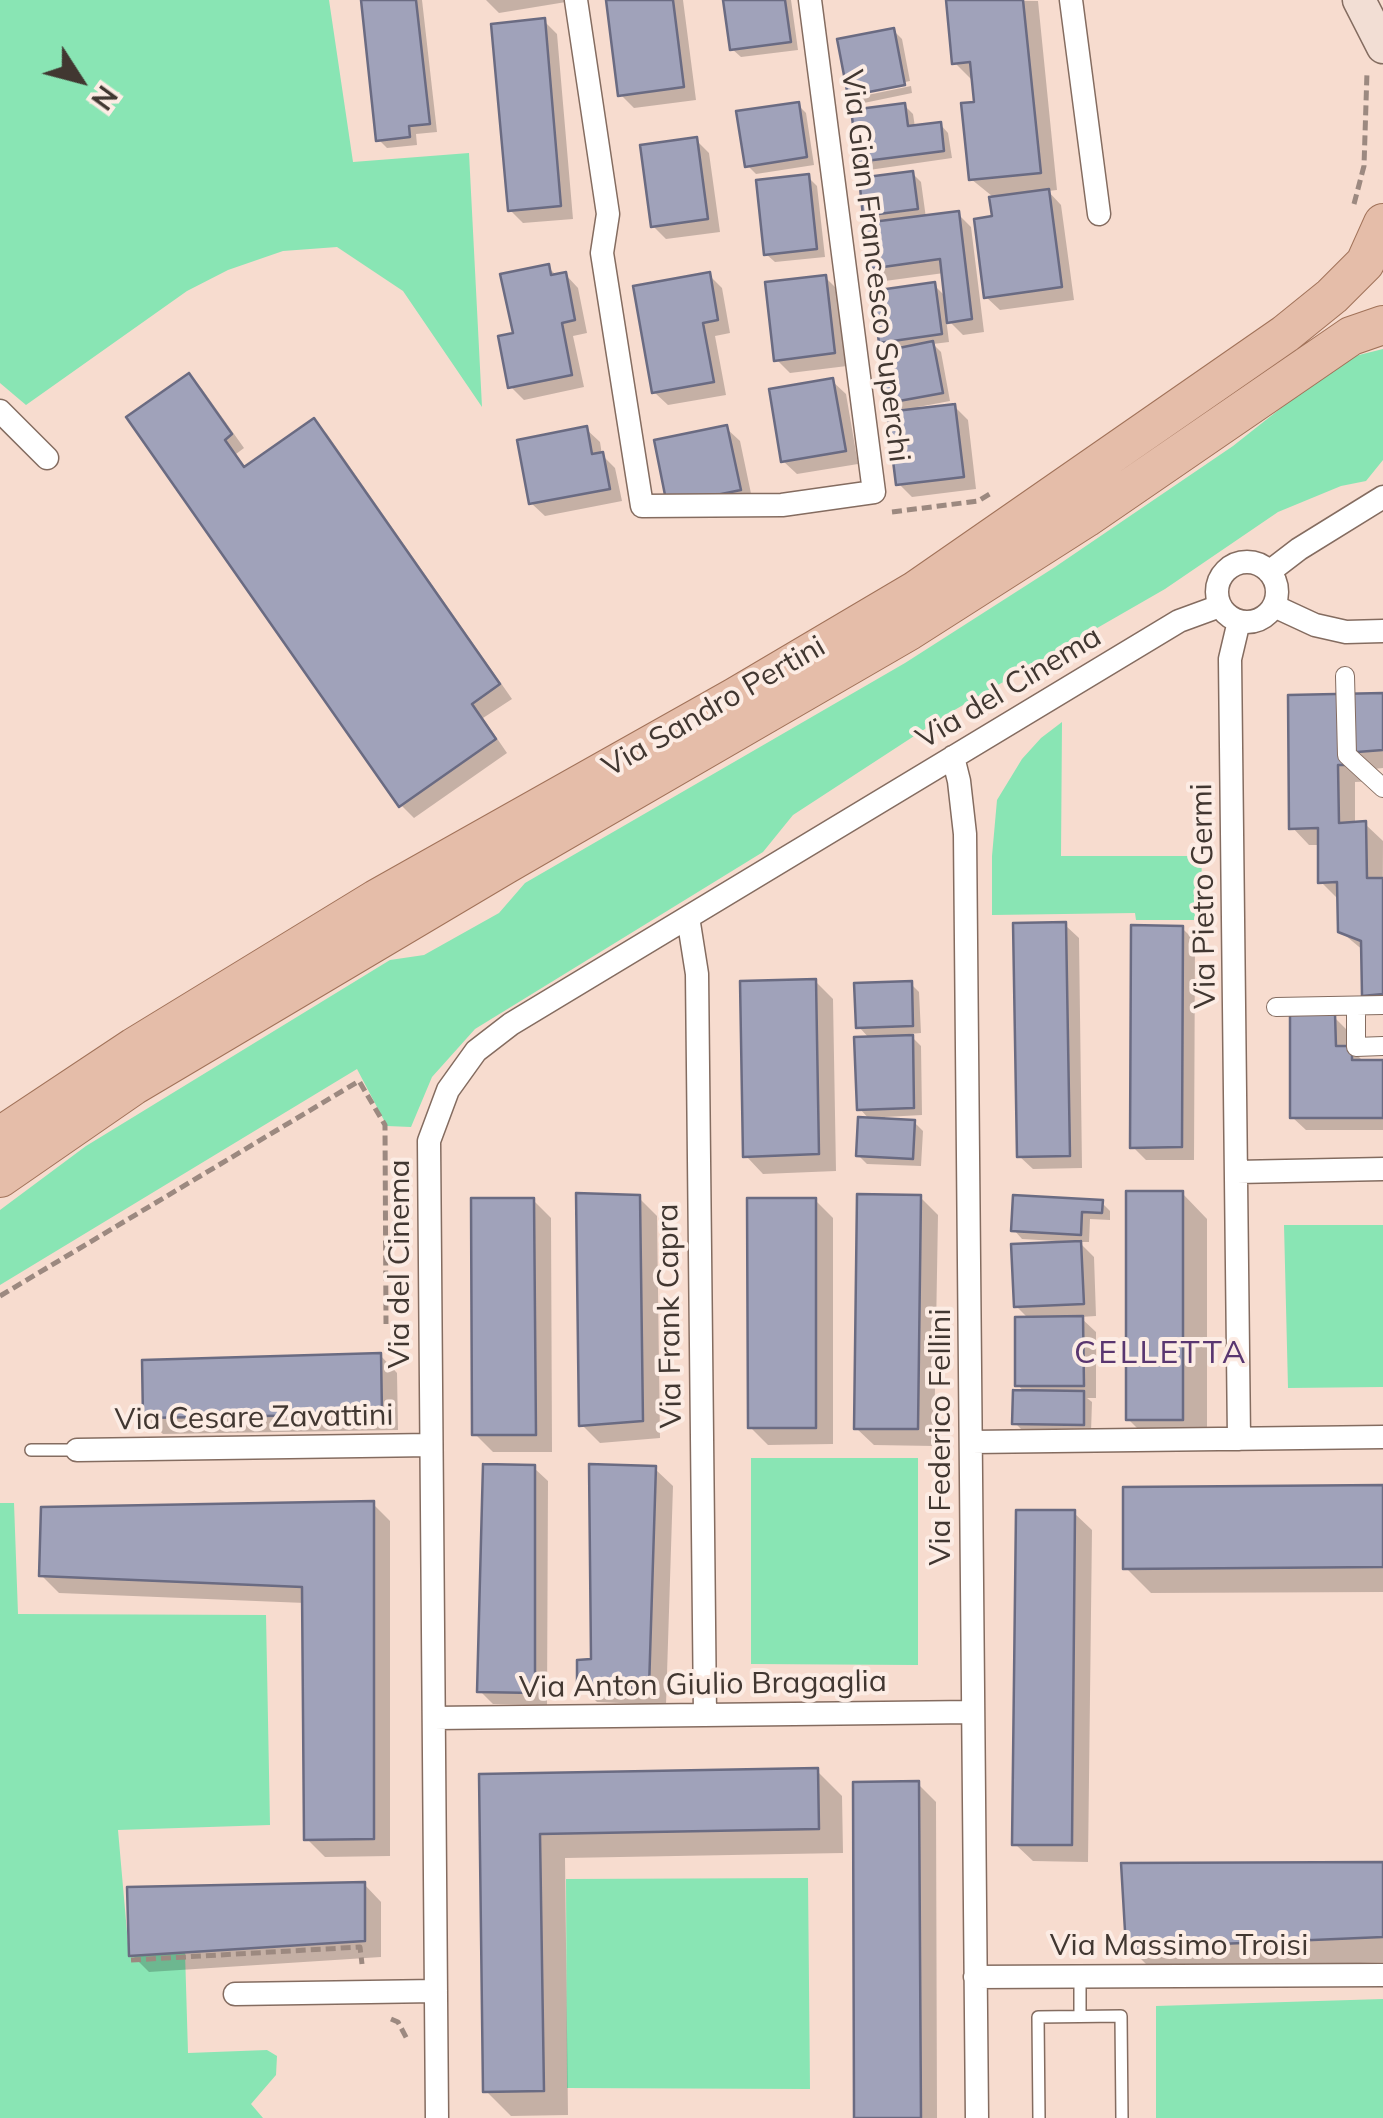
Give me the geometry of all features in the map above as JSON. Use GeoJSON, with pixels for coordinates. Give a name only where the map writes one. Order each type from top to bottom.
{"type":"FeatureCollection","features":[{"type":"Feature","properties":{"kind":"main road"},"geometry":{"type":"LineString","coordinates":[[1359,0],[1374,56]]}},
{"type":"Feature","properties":{"kind":"main road","name":"Via Sandro Pertini"},"geometry":{"type":"LineString","coordinates":[[0,1136],[134,1047],[376,899],[916,590],[1285,334],[1332,296],[1365,263],[1367,219]]}},
{"type":"Feature","properties":{"kind":"main road","name":"Via Sandro Pertini"},"geometry":{"type":"LineString","coordinates":[[0,1178],[133,1086],[505,864],[909,631],[1086,518],[1351,336],[1383,325]]}},
{"type":"Feature","properties":{"kind":"street","name":"Via Gian Francesco Superchi"},"geometry":{"type":"LineString","coordinates":[[576,0],[608,214],[602,253],[642,506],[782,505],[874,492],[810,0]]}},
{"type":"Feature","properties":{"kind":"street"},"geometry":{"type":"LineString","coordinates":[[1071,0],[1098,214]]}},
{"type":"Feature","properties":{"kind":"street"},"geometry":{"type":"LineString","coordinates":[[0,411],[47,458]]}},
{"type":"Feature","properties":{"kind":"street"},"geometry":{"type":"LineString","coordinates":[[1269,572],[1298,549],[1383,498]]}},
{"type":"Feature","properties":{"kind":"street"},"geometry":{"type":"LineString","coordinates":[[1244,562],[1269,572],[1277,588],[1274,606],[1259,619],[1239,621],[1220,606],[1218,587],[1227,570],[1244,562]]}},
{"type":"Feature","properties":{"kind":"street","name":"Via del Cinema"},"geometry":{"type":"LineString","coordinates":[[437,2118],[429,1141],[448,1090],[476,1051],[511,1024],[1179,621],[1220,606]]}},
{"type":"Feature","properties":{"kind":"street"},"geometry":{"type":"LineString","coordinates":[[1274,606],[1316,625],[1346,632],[1383,632]]}},
{"type":"Feature","properties":{"kind":"street","name":"Via Pietro Germi"},"geometry":{"type":"LineString","coordinates":[[1239,621],[1230,660],[1239,1438]]}},
{"type":"Feature","properties":{"kind":"street"},"geometry":{"type":"LineString","coordinates":[[1346,676],[1347,755],[1383,788]]}},
{"type":"Feature","properties":{"kind":"street","name":"Via Federico Fellini"},"geometry":{"type":"LineString","coordinates":[[953,757],[960,781],[965,834],[977,2118]]}},
{"type":"Feature","properties":{"kind":"street","name":"Via Frank Capra"},"geometry":{"type":"LineString","coordinates":[[688,917],[697,974],[705,1715]]}},
{"type":"Feature","properties":{"kind":"street"},"geometry":{"type":"LineString","coordinates":[[1276,1007],[1383,1005]]}},
{"type":"Feature","properties":{"kind":"street"},"geometry":{"type":"LineString","coordinates":[[1356,1006],[1356,1048],[1383,1046]]}},
{"type":"Feature","properties":{"kind":"street"},"geometry":{"type":"LineString","coordinates":[[1237,1172],[1383,1169]]}},
{"type":"Feature","properties":{"kind":"street"},"geometry":{"type":"LineString","coordinates":[[972,1442],[1383,1437]]}},
{"type":"Feature","properties":{"kind":"street","name":"Via Cesare Zavattini"},"geometry":{"type":"LineString","coordinates":[[76,1450],[432,1445]]}},
{"type":"Feature","properties":{"kind":"street","name":"Via Anton Giulio Bragaglia"},"geometry":{"type":"LineString","coordinates":[[434,1718],[974,1712]]}},
{"type":"Feature","properties":{"kind":"street","name":"Via Massimo Troisi"},"geometry":{"type":"LineString","coordinates":[[975,1977],[1383,1975]]}},
{"type":"Feature","properties":{"kind":"street"},"geometry":{"type":"LineString","coordinates":[[235,1994],[436,1991]]}},
{"type":"Feature","properties":{"kind":"lane"},"geometry":{"type":"LineString","coordinates":[[31,1450],[76,1450]]}},
{"type":"Feature","properties":{"kind":"lane"},"geometry":{"type":"LineString","coordinates":[[1080,1977],[1080,2016]]}},
{"type":"Feature","properties":{"kind":"lane"},"geometry":{"type":"LineString","coordinates":[[1039,2118],[1038,2017],[1080,2016],[1122,2016],[1122,2118]]}},
{"type":"Feature","properties":{"kind":"path"},"geometry":{"type":"LineString","coordinates":[[1367,219],[1364,166],[1374,56]]}},
{"type":"Feature","properties":{"kind":"path"},"geometry":{"type":"LineString","coordinates":[[874,492],[890,512],[978,501],[994,491]]}},
{"type":"Feature","properties":{"kind":"path"},"geometry":{"type":"LineString","coordinates":[[0,1296],[359,1081],[385,1126],[386,1324]]}},
{"type":"Feature","properties":{"kind":"path"},"geometry":{"type":"LineString","coordinates":[[131,1960],[360,1947],[362,1972]]}},
{"type":"Feature","properties":{"kind":"path"},"geometry":{"type":"LineString","coordinates":[[386,2016],[398,2022],[408,2039],[408,2058]]}},
{"type":"Feature","properties":{"kind":"green space"},"geometry":{"type":"Polygon","coordinates":[[[0,0],[329,0],[353,162],[469,153],[482,407],[403,291],[337,247],[283,251],[228,270],[187,291],[26,405],[0,383],[0,0]]]}},
{"type":"Feature","properties":{"kind":"green space"},"geometry":{"type":"Polygon","coordinates":[[[1383,349],[1383,460],[1366,481],[1341,486],[1278,512],[1165,589],[951,712],[793,815],[763,852],[475,1029],[432,1077],[411,1127],[387,1126],[357,1069],[0,1285],[0,1210],[86,1146],[390,960],[424,955],[499,913],[525,883],[905,663],[1055,567],[1233,446],[1343,359],[1383,349]]]}},
{"type":"Feature","properties":{"kind":"green space"},"geometry":{"type":"Polygon","coordinates":[[[1062,722],[1061,856],[1201,856],[1204,920],[1136,920],[1135,913],[992,915],[997,800],[1022,759],[1062,722]]]}},
{"type":"Feature","properties":{"kind":"green space"},"geometry":{"type":"Polygon","coordinates":[[[1284,1225],[1383,1225],[1383,1387],[1288,1388],[1284,1225]]]}},
{"type":"Feature","properties":{"kind":"green space"},"geometry":{"type":"Polygon","coordinates":[[[751,1458],[918,1458],[918,1665],[751,1664],[751,1458]]]}},
{"type":"Feature","properties":{"kind":"green space"},"geometry":{"type":"Polygon","coordinates":[[[0,1503],[14,1503],[18,1614],[266,1615],[270,1825],[118,1830],[129,1955],[185,1952],[188,2053],[267,2050],[277,2056],[276,2075],[251,2104],[263,2118],[0,2118],[0,1503]]]}},
{"type":"Feature","properties":{"kind":"green space"},"geometry":{"type":"Polygon","coordinates":[[[808,1878],[810,2089],[567,2088],[566,1879],[808,1878]]]}},
{"type":"Feature","properties":{"kind":"green space"},"geometry":{"type":"Polygon","coordinates":[[[1383,1999],[1383,2118],[1156,2118],[1156,2006],[1383,1999]]]}},
{"type":"Feature","properties":{"kind":"building"},"geometry":{"type":"Polygon","coordinates":[[[361,0],[416,0],[430,124],[409,126],[410,137],[376,141],[361,0]]]}},
{"type":"Feature","properties":{"kind":"building"},"geometry":{"type":"Polygon","coordinates":[[[606,0],[673,0],[684,87],[618,96],[606,0]]]}},
{"type":"Feature","properties":{"kind":"building"},"geometry":{"type":"Polygon","coordinates":[[[723,0],[785,0],[791,42],[730,50],[723,0]]]}},
{"type":"Feature","properties":{"kind":"building"},"geometry":{"type":"Polygon","coordinates":[[[946,0],[1023,0],[1041,173],[969,180],[961,103],[974,102],[970,62],[952,64],[946,0]]]}},
{"type":"Feature","properties":{"kind":"building"},"geometry":{"type":"Polygon","coordinates":[[[545,18],[561,206],[508,211],[491,24],[545,18]]]}},
{"type":"Feature","properties":{"kind":"building"},"geometry":{"type":"Polygon","coordinates":[[[894,28],[905,85],[848,96],[837,39],[894,28]]]}},
{"type":"Feature","properties":{"kind":"building"},"geometry":{"type":"Polygon","coordinates":[[[799,102],[807,157],[745,167],[736,111],[799,102]]]}},
{"type":"Feature","properties":{"kind":"building"},"geometry":{"type":"Polygon","coordinates":[[[905,103],[908,126],[941,122],[944,151],[858,162],[851,110],[905,103]]]}},
{"type":"Feature","properties":{"kind":"building"},"geometry":{"type":"Polygon","coordinates":[[[697,137],[708,219],[651,227],[640,145],[697,137]]]}},
{"type":"Feature","properties":{"kind":"building"},"geometry":{"type":"Polygon","coordinates":[[[913,171],[918,209],[863,216],[859,178],[913,171]]]}},
{"type":"Feature","properties":{"kind":"building"},"geometry":{"type":"Polygon","coordinates":[[[809,174],[817,249],[764,255],[756,180],[809,174]]]}},
{"type":"Feature","properties":{"kind":"building"},"geometry":{"type":"Polygon","coordinates":[[[1049,189],[1062,287],[984,298],[974,219],[992,216],[989,197],[1049,189]]]}},
{"type":"Feature","properties":{"kind":"building"},"geometry":{"type":"Polygon","coordinates":[[[959,211],[972,319],[947,323],[940,259],[869,269],[864,223],[959,211]]]}},
{"type":"Feature","properties":{"kind":"building"},"geometry":{"type":"Polygon","coordinates":[[[549,264],[551,275],[566,272],[575,320],[562,323],[572,375],[508,388],[498,336],[513,333],[500,274],[549,264]]]}},
{"type":"Feature","properties":{"kind":"building"},"geometry":{"type":"Polygon","coordinates":[[[710,272],[718,320],[703,323],[714,382],[652,393],[633,286],[710,272]]]}},
{"type":"Feature","properties":{"kind":"building"},"geometry":{"type":"Polygon","coordinates":[[[826,275],[835,353],[774,361],[765,282],[826,275]]]}},
{"type":"Feature","properties":{"kind":"building"},"geometry":{"type":"Polygon","coordinates":[[[935,282],[942,334],[879,343],[872,291],[935,282]]]}},
{"type":"Feature","properties":{"kind":"building"},"geometry":{"type":"Polygon","coordinates":[[[933,341],[943,393],[888,403],[879,352],[933,341]]]}},
{"type":"Feature","properties":{"kind":"building"},"geometry":{"type":"Polygon","coordinates":[[[189,373],[232,434],[225,440],[244,467],[314,418],[500,684],[472,704],[496,739],[399,807],[126,417],[189,373]]]}},
{"type":"Feature","properties":{"kind":"building"},"geometry":{"type":"Polygon","coordinates":[[[833,378],[846,451],[781,462],[769,389],[833,378]]]}},
{"type":"Feature","properties":{"kind":"building"},"geometry":{"type":"Polygon","coordinates":[[[955,404],[964,477],[896,485],[887,412],[955,404]]]}},
{"type":"Feature","properties":{"kind":"building"},"geometry":{"type":"Polygon","coordinates":[[[727,425],[741,490],[667,505],[654,440],[727,425]]]}},
{"type":"Feature","properties":{"kind":"building"},"geometry":{"type":"Polygon","coordinates":[[[587,426],[592,454],[603,452],[610,489],[529,504],[517,440],[587,426]]]}},
{"type":"Feature","properties":{"kind":"building"},"geometry":{"type":"Polygon","coordinates":[[[1383,693],[1383,750],[1357,752],[1359,765],[1338,765],[1339,823],[1366,821],[1367,878],[1383,878],[1383,994],[1362,996],[1361,941],[1338,932],[1337,882],[1318,883],[1318,828],[1289,829],[1288,695],[1383,693]]]}},
{"type":"Feature","properties":{"kind":"building"},"geometry":{"type":"Polygon","coordinates":[[[1066,922],[1070,1156],[1017,1157],[1013,923],[1066,922]]]}},
{"type":"Feature","properties":{"kind":"building"},"geometry":{"type":"Polygon","coordinates":[[[1131,925],[1183,926],[1182,1147],[1130,1148],[1131,925]]]}},
{"type":"Feature","properties":{"kind":"building"},"geometry":{"type":"Polygon","coordinates":[[[816,979],[819,1154],[743,1157],[740,981],[816,979]]]}},
{"type":"Feature","properties":{"kind":"building"},"geometry":{"type":"Polygon","coordinates":[[[912,981],[913,1026],[856,1028],[854,983],[912,981]]]}},
{"type":"Feature","properties":{"kind":"building"},"geometry":{"type":"Polygon","coordinates":[[[1335,1014],[1336,1046],[1352,1046],[1352,1060],[1383,1060],[1383,1118],[1290,1118],[1290,1015],[1335,1014]]]}},
{"type":"Feature","properties":{"kind":"building"},"geometry":{"type":"Polygon","coordinates":[[[913,1035],[914,1108],[857,1110],[854,1037],[913,1035]]]}},
{"type":"Feature","properties":{"kind":"building"},"geometry":{"type":"Polygon","coordinates":[[[858,1117],[915,1120],[913,1159],[856,1156],[858,1117]]]}},
{"type":"Feature","properties":{"kind":"building"},"geometry":{"type":"Polygon","coordinates":[[[1126,1191],[1183,1191],[1183,1420],[1126,1420],[1126,1191]]]}},
{"type":"Feature","properties":{"kind":"building"},"geometry":{"type":"Polygon","coordinates":[[[576,1193],[640,1195],[643,1421],[579,1426],[576,1193]]]}},
{"type":"Feature","properties":{"kind":"building"},"geometry":{"type":"Polygon","coordinates":[[[857,1194],[921,1195],[918,1429],[854,1429],[857,1194]]]}},
{"type":"Feature","properties":{"kind":"building"},"geometry":{"type":"Polygon","coordinates":[[[1013,1195],[1103,1200],[1102,1213],[1082,1212],[1081,1235],[1011,1231],[1013,1195]]]}},
{"type":"Feature","properties":{"kind":"building"},"geometry":{"type":"Polygon","coordinates":[[[471,1198],[534,1198],[536,1435],[472,1435],[471,1198]]]}},
{"type":"Feature","properties":{"kind":"building"},"geometry":{"type":"Polygon","coordinates":[[[747,1198],[816,1198],[816,1428],[748,1428],[747,1198]]]}},
{"type":"Feature","properties":{"kind":"building"},"geometry":{"type":"Polygon","coordinates":[[[1081,1241],[1084,1304],[1014,1307],[1011,1244],[1081,1241]]]}},
{"type":"Feature","properties":{"kind":"building"},"geometry":{"type":"Polygon","coordinates":[[[1083,1316],[1084,1386],[1015,1386],[1015,1317],[1083,1316]]]}},
{"type":"Feature","properties":{"kind":"building"},"geometry":{"type":"Polygon","coordinates":[[[381,1353],[382,1414],[143,1418],[142,1360],[381,1353]]]}},
{"type":"Feature","properties":{"kind":"building"},"geometry":{"type":"Polygon","coordinates":[[[1013,1390],[1084,1391],[1084,1425],[1012,1424],[1013,1390]]]}},
{"type":"Feature","properties":{"kind":"building"},"geometry":{"type":"Polygon","coordinates":[[[483,1464],[535,1465],[535,1693],[477,1692],[483,1464]]]}},
{"type":"Feature","properties":{"kind":"building"},"geometry":{"type":"Polygon","coordinates":[[[589,1464],[656,1466],[649,1688],[577,1686],[577,1660],[591,1659],[589,1464]]]}},
{"type":"Feature","properties":{"kind":"building"},"geometry":{"type":"Polygon","coordinates":[[[1383,1485],[1383,1567],[1123,1569],[1123,1487],[1383,1485]]]}},
{"type":"Feature","properties":{"kind":"building"},"geometry":{"type":"Polygon","coordinates":[[[374,1501],[374,1839],[304,1840],[302,1587],[39,1576],[41,1507],[374,1501]]]}},
{"type":"Feature","properties":{"kind":"building"},"geometry":{"type":"Polygon","coordinates":[[[1016,1510],[1075,1510],[1072,1845],[1012,1845],[1016,1510]]]}},
{"type":"Feature","properties":{"kind":"building"},"geometry":{"type":"Polygon","coordinates":[[[818,1768],[819,1829],[540,1834],[544,2091],[483,2092],[479,1774],[818,1768]]]}},
{"type":"Feature","properties":{"kind":"building"},"geometry":{"type":"Polygon","coordinates":[[[919,1781],[921,2118],[854,2118],[853,1782],[919,1781]]]}},
{"type":"Feature","properties":{"kind":"building"},"geometry":{"type":"Polygon","coordinates":[[[1383,1862],[1383,1937],[1126,1948],[1121,1863],[1383,1862]]]}},
{"type":"Feature","properties":{"kind":"building"},"geometry":{"type":"Polygon","coordinates":[[[365,1882],[365,1941],[129,1956],[127,1887],[365,1882]]]}},
{"type":"Feature","properties":{"kind":"district","name":"CELLETTA"},"geometry":{"type":"Point","coordinates":[1161,1353]}}]}
